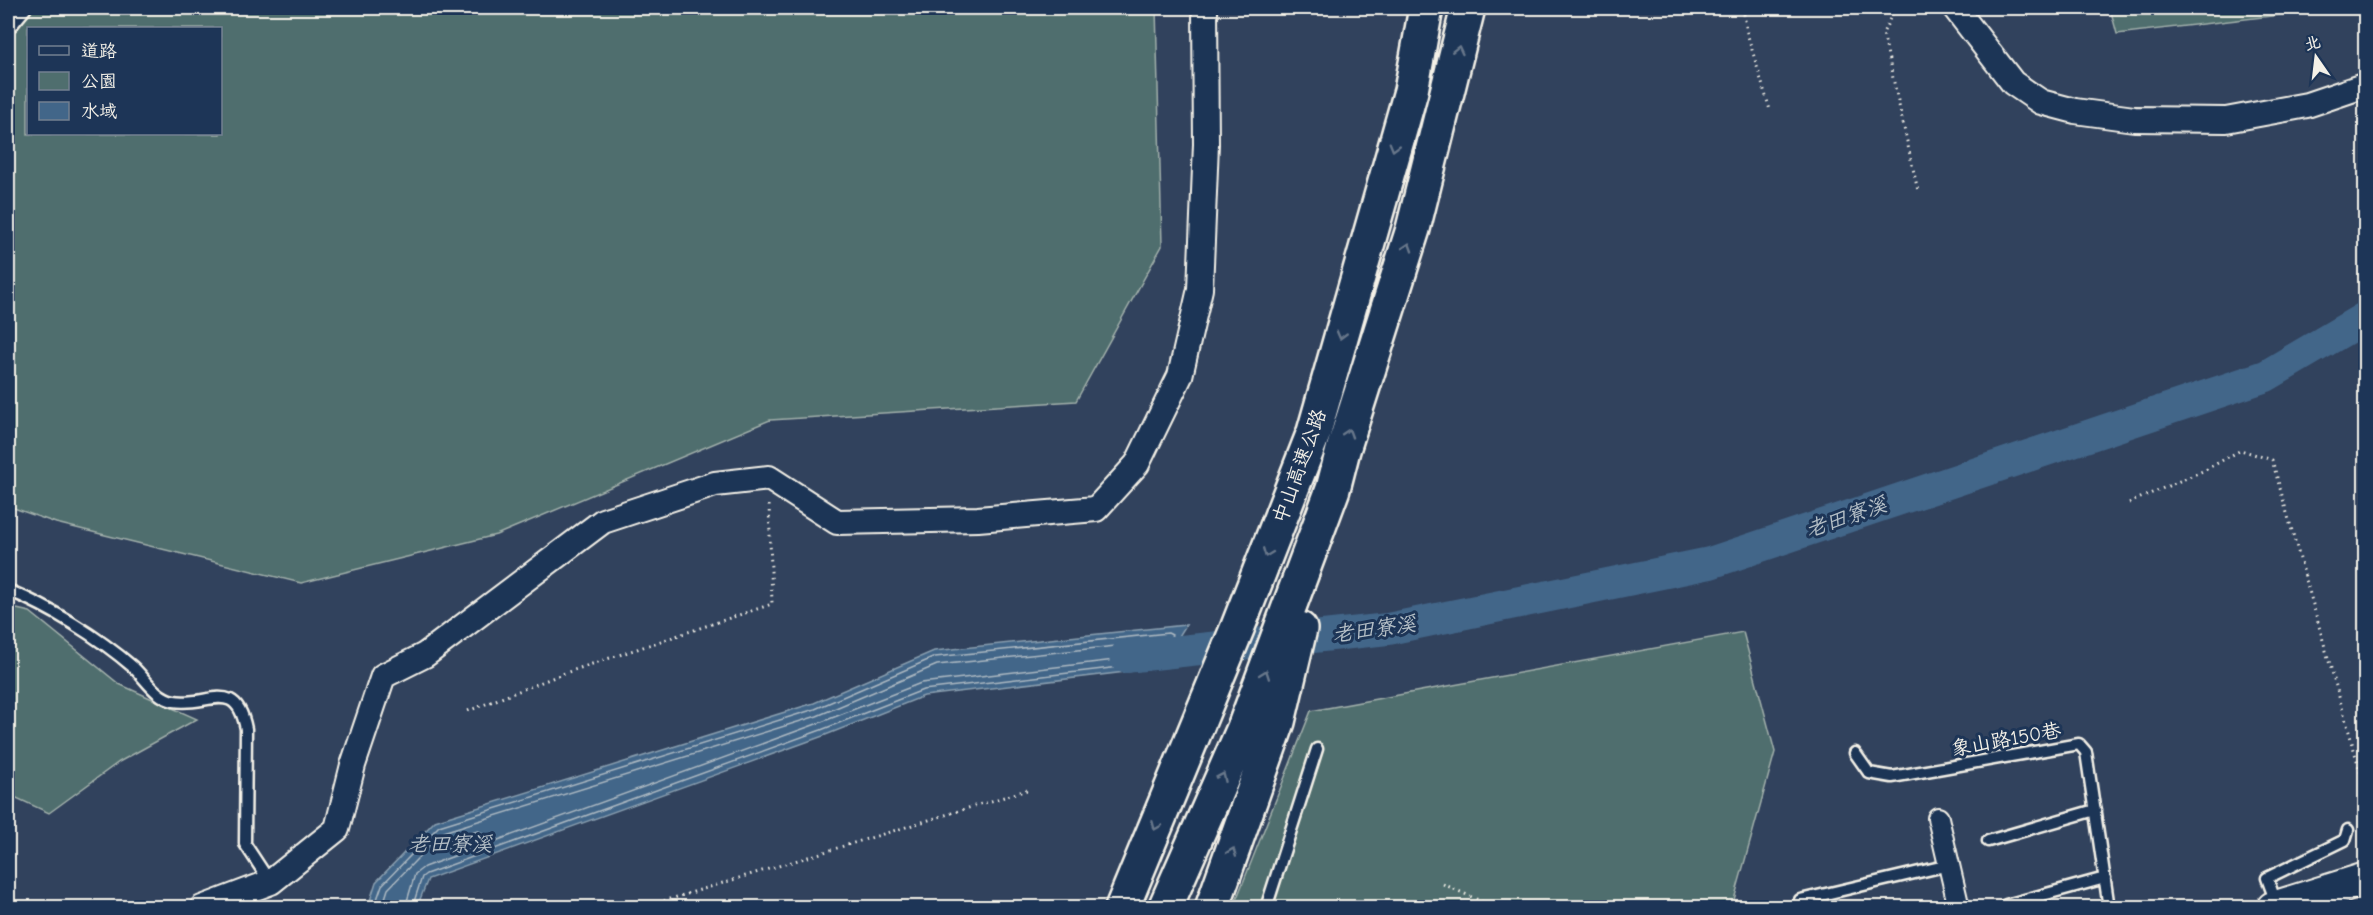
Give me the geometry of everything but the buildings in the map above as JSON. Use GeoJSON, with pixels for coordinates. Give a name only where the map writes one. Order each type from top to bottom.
{"type":"FeatureCollection","features":[{"type":"Feature","properties":{"kind":"highway","name":"中山高速公路"},"geometry":{"type":"LineString","coordinates":[[1122,908],[1195,733],[1314,432],[1411,91],[1426,8]]}},
{"type":"Feature","properties":{"kind":"highway","name":"中山高速公路"},"geometry":{"type":"LineString","coordinates":[[1165,908],[1244,728],[1334,489],[1343,450],[1413,229],[1468,8]]}},
{"type":"Feature","properties":{"kind":"highway"},"geometry":{"type":"LineString","coordinates":[[1212,908],[1278,722],[1334,489]]}},
{"type":"Feature","properties":{"kind":"main road"},"geometry":{"type":"LineString","coordinates":[[2275,907],[2366,879]]}},
{"type":"Feature","properties":{"kind":"main road"},"geometry":{"type":"LineString","coordinates":[[2338,908],[2366,900]]}},
{"type":"Feature","properties":{"kind":"street"},"geometry":{"type":"LineString","coordinates":[[202,908],[271,882],[337,829],[353,765],[383,676],[425,655],[603,521],[715,484],[769,478],[837,522],[890,523],[978,519],[1096,509],[1137,465],[1180,376],[1200,289],[1206,144],[1205,8]]}},
{"type":"Feature","properties":{"kind":"street"},"geometry":{"type":"LineString","coordinates":[[1955,8],[2013,83],[2040,102],[2075,111],[2134,119],[2226,120],[2307,105],[2366,85]]}},
{"type":"Feature","properties":{"kind":"street"},"geometry":{"type":"LineString","coordinates":[[1938,818],[1959,908]]}},
{"type":"Feature","properties":{"kind":"lane"},"geometry":{"type":"LineString","coordinates":[[8,27],[26,8]]}},
{"type":"Feature","properties":{"kind":"lane"},"geometry":{"type":"LineString","coordinates":[[8,590],[75,626],[132,667],[162,698],[189,702],[216,696],[231,700],[243,712],[246,729],[245,844],[271,882]]}},
{"type":"Feature","properties":{"kind":"lane","name":"象山路150巷"},"geometry":{"type":"LineString","coordinates":[[1855,753],[1869,773],[1892,777],[2079,744],[2086,752],[2109,908]]}},
{"type":"Feature","properties":{"kind":"lane"},"geometry":{"type":"LineString","coordinates":[[1266,908],[1317,749]]}},
{"type":"Feature","properties":{"kind":"lane"},"geometry":{"type":"LineString","coordinates":[[1988,841],[2095,810]]}},
{"type":"Feature","properties":{"kind":"lane"},"geometry":{"type":"LineString","coordinates":[[2275,907],[2267,878],[2345,840],[2348,830]]}},
{"type":"Feature","properties":{"kind":"lane"},"geometry":{"type":"LineString","coordinates":[[1798,908],[1800,900],[1948,865]]}},
{"type":"Feature","properties":{"kind":"lane"},"geometry":{"type":"LineString","coordinates":[[2006,905],[2105,878]]}},
{"type":"Feature","properties":{"kind":"path"},"geometry":{"type":"LineString","coordinates":[[1743,8],[1747,33],[1770,110]]}},
{"type":"Feature","properties":{"kind":"path"},"geometry":{"type":"LineString","coordinates":[[1895,8],[1883,33],[1918,190]]}},
{"type":"Feature","properties":{"kind":"path"},"geometry":{"type":"LineString","coordinates":[[2128,503],[2205,470],[2241,450],[2272,460],[2366,792]]}},
{"type":"Feature","properties":{"kind":"path"},"geometry":{"type":"LineString","coordinates":[[468,711],[562,674],[772,604],[769,478]]}},
{"type":"Feature","properties":{"kind":"path"},"geometry":{"type":"LineString","coordinates":[[641,908],[1027,790]]}},
{"type":"Feature","properties":{"kind":"path"},"geometry":{"type":"LineString","coordinates":[[1443,884],[1496,908]]}},
{"type":"Feature","properties":{"kind":"green space"},"geometry":{"type":"Polygon","coordinates":[[[8,8],[1156,8],[1162,246],[1076,401],[770,420],[496,535],[301,583],[56,523],[8,506],[8,8]]]}},
{"type":"Feature","properties":{"kind":"green space"},"geometry":{"type":"Polygon","coordinates":[[[2110,8],[2341,8],[2117,34],[2110,8]]]}},
{"type":"Feature","properties":{"kind":"green space"},"geometry":{"type":"Polygon","coordinates":[[[8,607],[30,612],[119,684],[197,719],[119,762],[49,813],[8,794],[8,607]]]}},
{"type":"Feature","properties":{"kind":"green space"},"geometry":{"type":"Polygon","coordinates":[[[1743,632],[1775,752],[1732,907],[1233,908],[1311,711],[1743,632]]]}},
{"type":"Feature","properties":{"kind":"water","name":"老田寮溪"},"geometry":{"type":"Polygon","coordinates":[[[1186,625],[1159,668],[924,696],[823,736],[428,879],[417,907],[368,907],[376,882],[435,821],[814,703],[934,651],[1186,625]]]}},
{"type":"Feature","properties":{"kind":"waterway","name":"老田寮溪"},"geometry":{"type":"LineString","coordinates":[[1125,657],[1388,629],[1710,563],[2266,376],[2366,317]]}}]}
